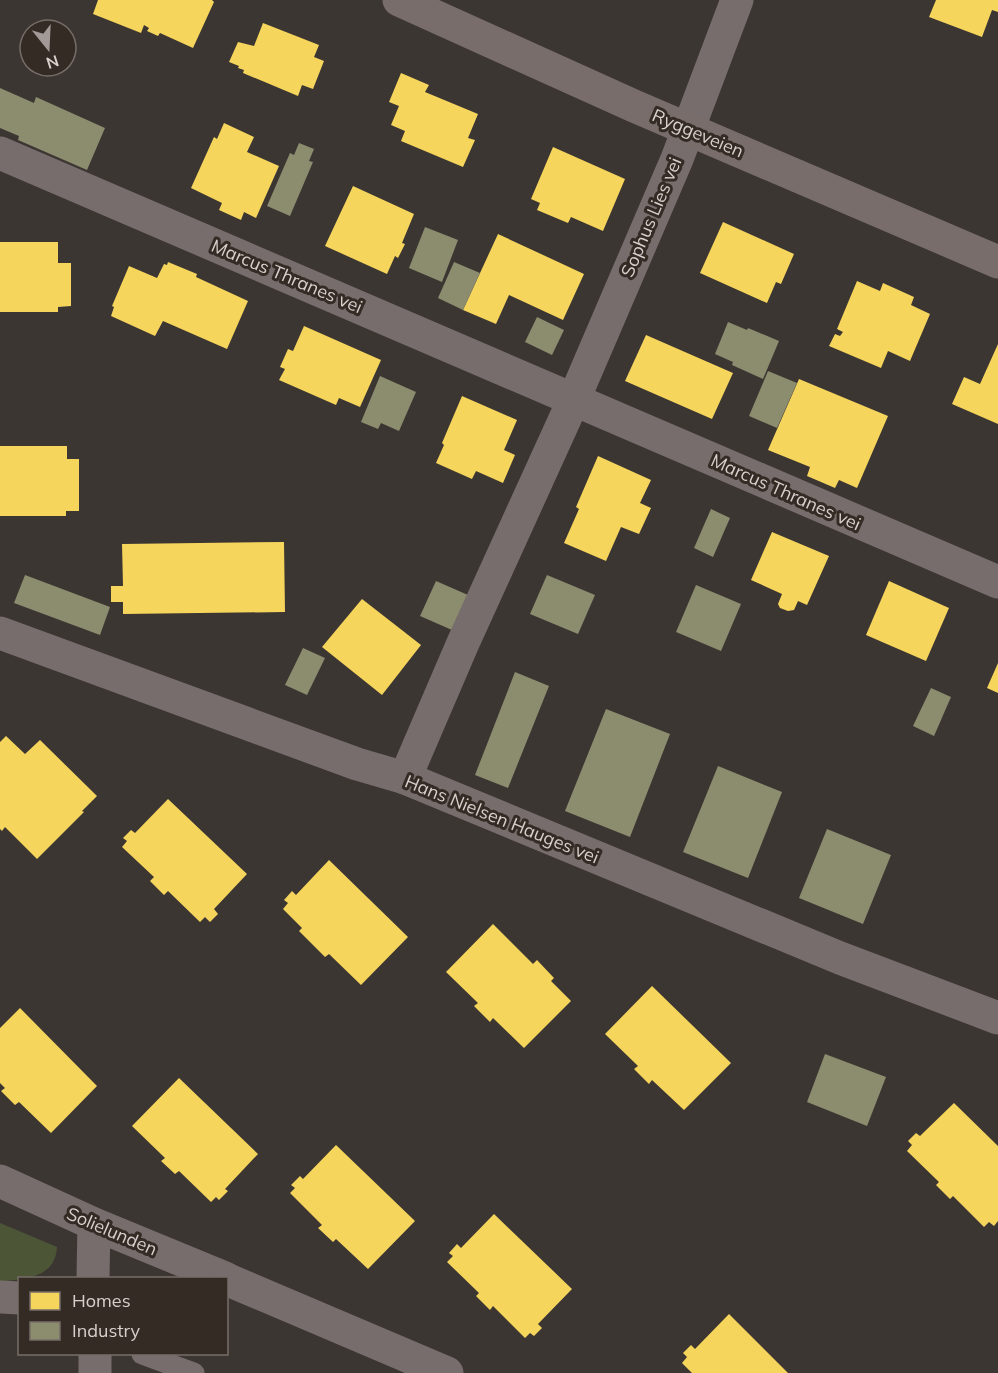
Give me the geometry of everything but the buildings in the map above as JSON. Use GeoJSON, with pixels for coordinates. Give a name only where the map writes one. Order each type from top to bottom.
{"type":"FeatureCollection","features":[{"type":"Feature","properties":{"kind":"main road","name":"Ryggeveien"},"geometry":{"type":"LineString","coordinates":[[399,0],[634,106],[998,262]]}},
{"type":"Feature","properties":{"kind":"street","name":"Sophus Lies vei"},"geometry":{"type":"LineString","coordinates":[[574,399],[677,159],[737,0]]}},
{"type":"Feature","properties":{"kind":"street","name":"Marcus Thranes vei"},"geometry":{"type":"LineString","coordinates":[[0,153],[998,582]]}},
{"type":"Feature","properties":{"kind":"street"},"geometry":{"type":"LineString","coordinates":[[405,778],[574,399]]}},
{"type":"Feature","properties":{"kind":"street","name":"Hans Nielsen Hauges vei"},"geometry":{"type":"LineString","coordinates":[[0,633],[357,764],[405,778],[840,958],[998,1018]]}},
{"type":"Feature","properties":{"kind":"street","name":"Solielunden"},"geometry":{"type":"LineString","coordinates":[[0,1181],[93,1224],[221,1277]]}},
{"type":"Feature","properties":{"kind":"street"},"geometry":{"type":"LineString","coordinates":[[93,1224],[93,1277]]}},
{"type":"Feature","properties":{"kind":"street","name":"Solielunden"},"geometry":{"type":"LineString","coordinates":[[228,1280],[447,1373]]}},
{"type":"Feature","properties":{"kind":"street"},"geometry":{"type":"LineString","coordinates":[[0,1297],[18,1298]]}},
{"type":"Feature","properties":{"kind":"street"},"geometry":{"type":"LineString","coordinates":[[94,1355],[95,1373]]}},
{"type":"Feature","properties":{"kind":"lane"},"geometry":{"type":"LineString","coordinates":[[147,1355],[194,1373]]}},
{"type":"Feature","properties":{"kind":"green space"},"geometry":{"type":"Polygon","coordinates":[[[0,1223],[57,1247],[55,1258],[45,1271],[31,1277],[18,1277],[18,1279],[0,1282],[0,1223]]]}}]}
